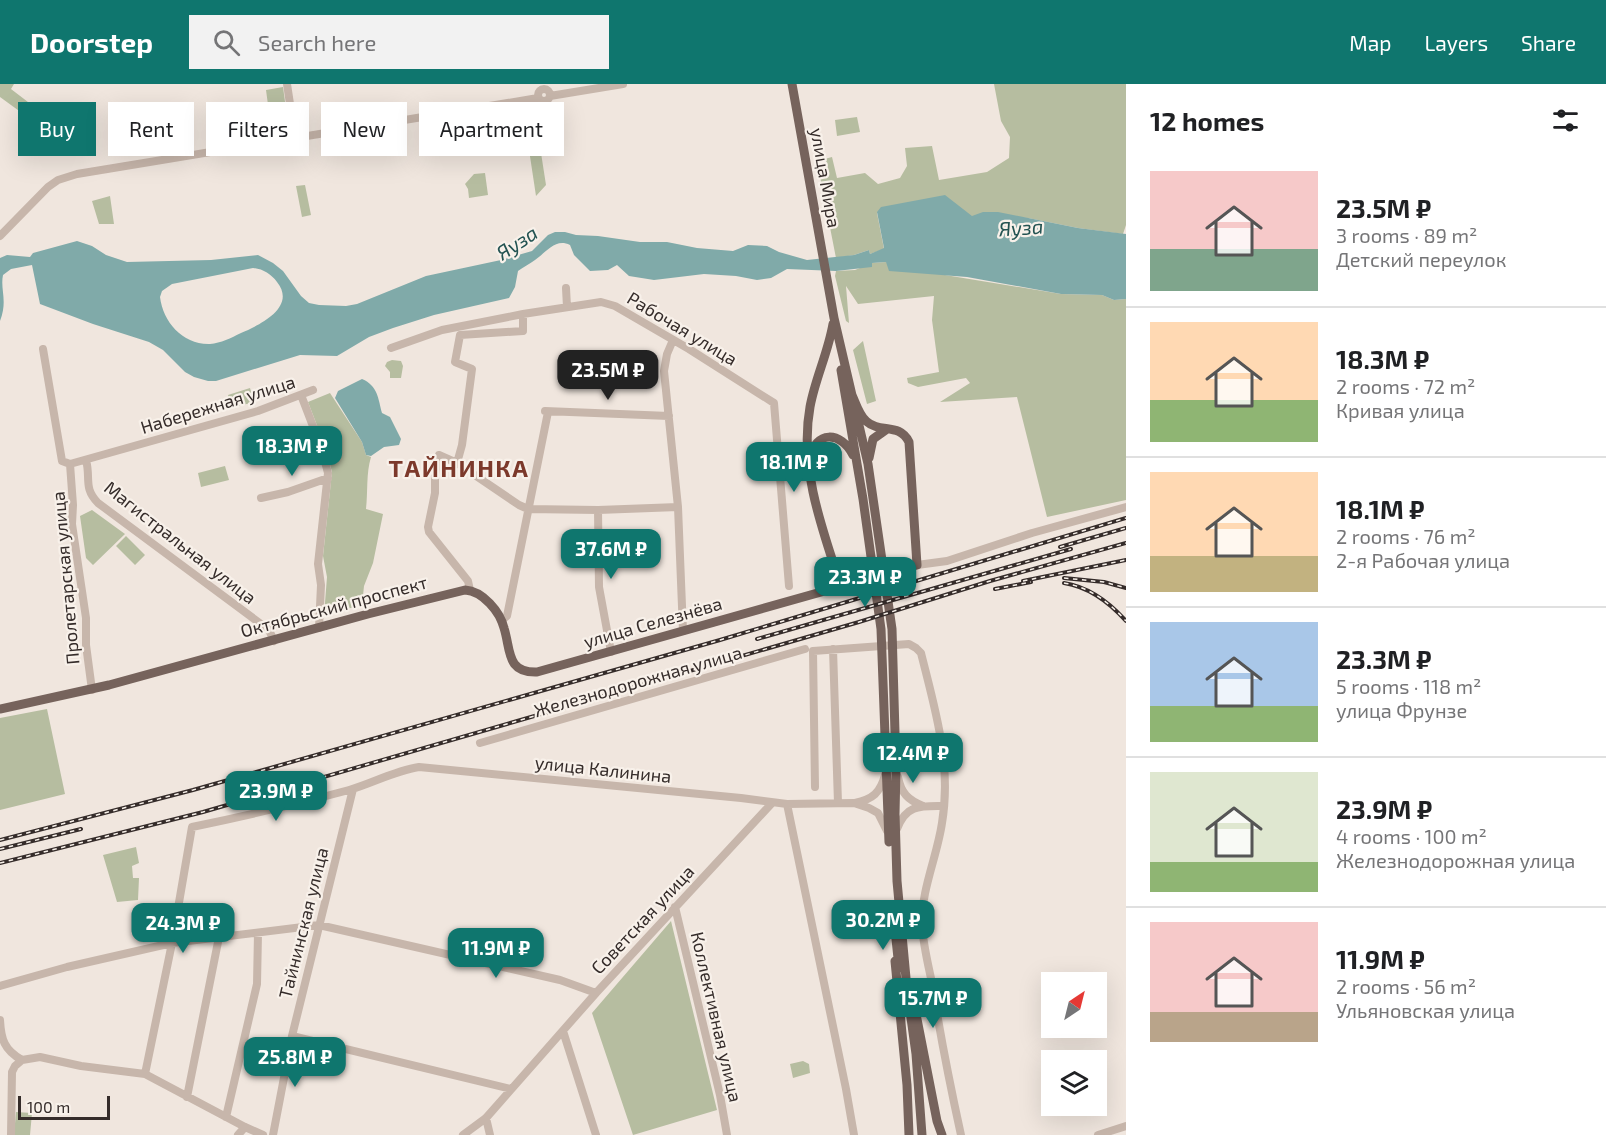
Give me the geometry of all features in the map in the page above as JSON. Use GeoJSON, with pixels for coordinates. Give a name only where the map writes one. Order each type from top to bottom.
{"type":"FeatureCollection","features":[{"type":"Feature","properties":{"kind":"main road","name":"улица Мира"},"geometry":{"type":"LineString","coordinates":[[792,84],[820,251],[840,344]]}},
{"type":"Feature","properties":{"kind":"main road"},"geometry":{"type":"LineString","coordinates":[[834,318],[829,347],[810,406],[806,442],[822,530],[841,586]]}},
{"type":"Feature","properties":{"kind":"main road"},"geometry":{"type":"LineString","coordinates":[[840,344],[868,464],[892,629],[889,673],[892,836],[917,1135]]}},
{"type":"Feature","properties":{"kind":"main road"},"geometry":{"type":"LineString","coordinates":[[840,344],[843,389],[858,465],[889,673]]}},
{"type":"Feature","properties":{"kind":"main road"},"geometry":{"type":"LineString","coordinates":[[852,395],[861,415],[868,423],[901,432],[909,442],[917,565]]}},
{"type":"Feature","properties":{"kind":"main road"},"geometry":{"type":"LineString","coordinates":[[868,464],[873,439],[889,428]]}},
{"type":"Feature","properties":{"kind":"main road"},"geometry":{"type":"LineString","coordinates":[[809,464],[816,443],[824,438],[832,437],[841,439],[848,445],[858,465]]}},
{"type":"Feature","properties":{"kind":"main road","name":"улица Селезнёва"},"geometry":{"type":"LineString","coordinates":[[501,621],[510,658],[514,664],[523,671],[543,671],[917,565]]}},
{"type":"Feature","properties":{"kind":"main road"},"geometry":{"type":"LineString","coordinates":[[470,590],[483,597],[501,621]]}},
{"type":"Feature","properties":{"kind":"main road","name":"Октябрьский проспект"},"geometry":{"type":"LineString","coordinates":[[0,709],[92,690],[453,592],[470,590]]}},
{"type":"Feature","properties":{"kind":"main road"},"geometry":{"type":"LineString","coordinates":[[898,929],[895,976],[907,1085],[909,1135]]}},
{"type":"Feature","properties":{"kind":"main road"},"geometry":{"type":"LineString","coordinates":[[898,929],[916,1054],[922,1135]]}},
{"type":"Feature","properties":{"kind":"main road"},"geometry":{"type":"LineString","coordinates":[[898,929],[937,1121],[942,1135]]}},
{"type":"Feature","properties":{"kind":"street"},"geometry":{"type":"LineString","coordinates":[[287,84],[290,102]]}},
{"type":"Feature","properties":{"kind":"street"},"geometry":{"type":"LineString","coordinates":[[309,135],[538,98],[544,102],[550,96],[623,84]]}},
{"type":"Feature","properties":{"kind":"street"},"geometry":{"type":"LineString","coordinates":[[538,98],[537,94],[541,87],[548,90],[550,96]]}},
{"type":"Feature","properties":{"kind":"street"},"geometry":{"type":"LineString","coordinates":[[0,236],[53,184],[77,174],[206,152]]}},
{"type":"Feature","properties":{"kind":"street"},"geometry":{"type":"LineString","coordinates":[[391,348],[442,330],[567,307],[566,288]]}},
{"type":"Feature","properties":{"kind":"street","name":"Рабочая улица"},"geometry":{"type":"LineString","coordinates":[[567,307],[591,302],[609,304],[673,340],[774,403],[789,586]]}},
{"type":"Feature","properties":{"kind":"street"},"geometry":{"type":"LineString","coordinates":[[457,463],[462,445],[472,369],[455,362],[460,335],[523,331],[523,314]]}},
{"type":"Feature","properties":{"kind":"street"},"geometry":{"type":"LineString","coordinates":[[673,340],[667,354],[664,371],[678,507],[683,631]]}},
{"type":"Feature","properties":{"kind":"street"},"geometry":{"type":"LineString","coordinates":[[43,349],[62,461],[70,464]]}},
{"type":"Feature","properties":{"kind":"street","name":"Набережная улица"},"geometry":{"type":"LineString","coordinates":[[70,464],[258,411],[314,390]]}},
{"type":"Feature","properties":{"kind":"street"},"geometry":{"type":"LineString","coordinates":[[301,395],[325,460],[328,478],[318,564],[321,585],[318,618],[320,628]]}},
{"type":"Feature","properties":{"kind":"street"},"geometry":{"type":"LineString","coordinates":[[501,621],[507,616],[547,412],[669,416]]}},
{"type":"Feature","properties":{"kind":"street"},"geometry":{"type":"LineString","coordinates":[[470,590],[468,581],[428,530],[439,454],[457,463],[528,509],[598,510],[678,507]]}},
{"type":"Feature","properties":{"kind":"street","name":"Магистральная улица"},"geometry":{"type":"LineString","coordinates":[[86,460],[88,487],[98,503],[269,630],[274,641]]}},
{"type":"Feature","properties":{"kind":"street","name":"Пролетарская улица"},"geometry":{"type":"LineString","coordinates":[[70,464],[72,524],[86,618],[86,645],[92,690]]}},
{"type":"Feature","properties":{"kind":"street"},"geometry":{"type":"LineString","coordinates":[[261,498],[288,492],[328,478]]}},
{"type":"Feature","properties":{"kind":"street"},"geometry":{"type":"LineString","coordinates":[[917,565],[947,561],[1032,533],[1126,507]]}},
{"type":"Feature","properties":{"kind":"street"},"geometry":{"type":"LineString","coordinates":[[598,510],[598,587],[610,652]]}},
{"type":"Feature","properties":{"kind":"street","name":"Железнодорожная улица"},"geometry":{"type":"LineString","coordinates":[[480,743],[809,650],[909,644],[920,651],[937,715],[945,764],[944,806],[936,854],[926,891],[922,926],[942,1045],[961,1135]]}},
{"type":"Feature","properties":{"kind":"street"},"geometry":{"type":"LineString","coordinates":[[833,649],[838,803]]}},
{"type":"Feature","properties":{"kind":"street"},"geometry":{"type":"LineString","coordinates":[[809,650],[815,787]]}},
{"type":"Feature","properties":{"kind":"street","name":"улица Калинина"},"geometry":{"type":"LineString","coordinates":[[353,789],[387,775],[419,767],[741,798],[772,803],[854,804]]}},
{"type":"Feature","properties":{"kind":"street"},"geometry":{"type":"LineString","coordinates":[[892,768],[904,794],[923,806]]}},
{"type":"Feature","properties":{"kind":"street"},"geometry":{"type":"LineString","coordinates":[[854,804],[868,800],[877,794],[892,768]]}},
{"type":"Feature","properties":{"kind":"street"},"geometry":{"type":"LineString","coordinates":[[145,1074],[172,943],[192,827],[353,789]]}},
{"type":"Feature","properties":{"kind":"street","name":"Тайнинская улица"},"geometry":{"type":"LineString","coordinates":[[273,1135],[292,1036],[353,789]]}},
{"type":"Feature","properties":{"kind":"street","name":"Советская улица"},"geometry":{"type":"LineString","coordinates":[[463,1135],[486,1118],[596,993],[772,803]]}},
{"type":"Feature","properties":{"kind":"street"},"geometry":{"type":"LineString","coordinates":[[787,804],[854,1135]]}},
{"type":"Feature","properties":{"kind":"street"},"geometry":{"type":"LineString","coordinates":[[854,804],[878,813],[892,836],[903,816],[913,809],[923,806],[944,806]]}},
{"type":"Feature","properties":{"kind":"street","name":"Коллективная улица"},"geometry":{"type":"LineString","coordinates":[[675,907],[720,1095],[727,1135]]}},
{"type":"Feature","properties":{"kind":"street"},"geometry":{"type":"LineString","coordinates":[[0,986],[67,967],[172,943],[319,926],[560,980],[596,993]]}},
{"type":"Feature","properties":{"kind":"street"},"geometry":{"type":"LineString","coordinates":[[226,1117],[257,984],[258,933]]}},
{"type":"Feature","properties":{"kind":"street"},"geometry":{"type":"LineString","coordinates":[[187,1097],[219,937]]}},
{"type":"Feature","properties":{"kind":"street"},"geometry":{"type":"LineString","coordinates":[[0,1020],[3,1043],[8,1050],[22,1060]]}},
{"type":"Feature","properties":{"kind":"street"},"geometry":{"type":"LineString","coordinates":[[563,1031],[596,1135]]}},
{"type":"Feature","properties":{"kind":"street"},"geometry":{"type":"LineString","coordinates":[[292,1036],[512,1089]]}},
{"type":"Feature","properties":{"kind":"street"},"geometry":{"type":"LineString","coordinates":[[11,1135],[12,1072],[22,1060],[40,1058],[145,1074],[263,1135]]}},
{"type":"Feature","properties":{"kind":"street"},"geometry":{"type":"LineString","coordinates":[[486,1118],[490,1135]]}},
{"type":"Feature","properties":{"kind":"street"},"geometry":{"type":"LineString","coordinates":[[1098,1135],[1126,1126]]}},
{"type":"Feature","properties":{"kind":"street"},"geometry":{"type":"LineString","coordinates":[[238,1135],[246,1128]]}},
{"type":"Feature","properties":{"kind":"green space"},"geometry":{"type":"Polygon","coordinates":[[[0,84],[14,84],[11,89],[28,102],[18,102],[18,110],[0,97],[0,84]]]}},
{"type":"Feature","properties":{"kind":"green space"},"geometry":{"type":"Polygon","coordinates":[[[994,84],[1126,84],[1126,225],[1123,234],[1028,218],[877,213],[884,249],[870,254],[869,250],[836,258],[817,161],[832,157],[837,178],[865,173],[878,184],[900,178],[907,166],[905,148],[932,146],[939,180],[987,172],[1009,158],[1010,137],[1001,121],[994,84]]]}},
{"type":"Feature","properties":{"kind":"green space"},"geometry":{"type":"Polygon","coordinates":[[[283,87],[285,102],[268,102],[266,90],[283,87]]]}},
{"type":"Feature","properties":{"kind":"green space"},"geometry":{"type":"Polygon","coordinates":[[[857,117],[860,132],[837,136],[835,120],[857,117]]]}},
{"type":"Feature","properties":{"kind":"green space"},"geometry":{"type":"Polygon","coordinates":[[[530,156],[541,156],[546,185],[536,196],[530,156]]]}},
{"type":"Feature","properties":{"kind":"green space"},"geometry":{"type":"Polygon","coordinates":[[[485,173],[488,195],[469,198],[465,184],[474,174],[485,173]]]}},
{"type":"Feature","properties":{"kind":"green space"},"geometry":{"type":"Polygon","coordinates":[[[305,185],[311,215],[302,217],[296,186],[305,185]]]}},
{"type":"Feature","properties":{"kind":"green space"},"geometry":{"type":"Polygon","coordinates":[[[110,196],[114,224],[99,224],[92,201],[110,196]]]}},
{"type":"Feature","properties":{"kind":"green space"},"geometry":{"type":"Polygon","coordinates":[[[886,262],[939,274],[1061,294],[1102,295],[1114,300],[1126,299],[1126,500],[1047,517],[1017,397],[940,402],[970,383],[966,378],[918,387],[908,383],[907,378],[939,372],[932,320],[934,296],[858,304],[846,286],[849,323],[846,321],[835,276],[836,271],[855,270],[872,263],[886,262]]]}},
{"type":"Feature","properties":{"kind":"green space"},"geometry":{"type":"Polygon","coordinates":[[[863,341],[876,401],[867,404],[853,350],[863,341]]]}},
{"type":"Feature","properties":{"kind":"green space"},"geometry":{"type":"Polygon","coordinates":[[[392,360],[401,361],[403,366],[401,378],[390,378],[390,372],[385,366],[392,360]]]}},
{"type":"Feature","properties":{"kind":"green space"},"geometry":{"type":"Polygon","coordinates":[[[250,388],[254,402],[232,408],[228,395],[250,388]]]}},
{"type":"Feature","properties":{"kind":"green space"},"geometry":{"type":"Polygon","coordinates":[[[330,393],[362,442],[366,455],[371,457],[366,509],[383,514],[373,563],[364,586],[362,605],[324,615],[327,577],[323,556],[332,472],[325,446],[308,402],[330,393]]]}},
{"type":"Feature","properties":{"kind":"green space"},"geometry":{"type":"Polygon","coordinates":[[[225,466],[229,480],[201,487],[198,473],[225,466]]]}},
{"type":"Feature","properties":{"kind":"green space"},"geometry":{"type":"Polygon","coordinates":[[[92,510],[125,534],[93,565],[86,558],[80,516],[92,510]]]}},
{"type":"Feature","properties":{"kind":"green space"},"geometry":{"type":"Polygon","coordinates":[[[126,536],[145,555],[135,565],[116,546],[126,536]]]}},
{"type":"Feature","properties":{"kind":"green space"},"geometry":{"type":"Polygon","coordinates":[[[47,709],[65,794],[0,810],[0,718],[47,709]]]}},
{"type":"Feature","properties":{"kind":"green space"},"geometry":{"type":"Polygon","coordinates":[[[136,847],[139,863],[132,866],[133,878],[139,878],[138,900],[117,902],[103,855],[136,847]]]}},
{"type":"Feature","properties":{"kind":"green space"},"geometry":{"type":"Polygon","coordinates":[[[671,921],[717,1110],[633,1135],[592,1013],[671,921]]]}},
{"type":"Feature","properties":{"kind":"green space"},"geometry":{"type":"Polygon","coordinates":[[[803,1061],[809,1064],[810,1073],[793,1078],[790,1064],[803,1061]]]}},
{"type":"Feature","properties":{"kind":"green space"},"geometry":{"type":"Polygon","coordinates":[[[16,1112],[32,1113],[30,1135],[14,1135],[16,1112]]]}},
{"type":"Feature","properties":{"kind":"water","name":"Яуза"},"geometry":{"type":"Polygon","coordinates":[[[945,195],[972,216],[983,212],[998,212],[1078,228],[1126,234],[1126,299],[1114,300],[1102,295],[1061,294],[967,277],[889,271],[886,262],[872,263],[872,267],[836,271],[787,269],[771,278],[757,280],[704,274],[654,280],[629,276],[617,265],[608,270],[590,271],[574,255],[570,245],[560,243],[518,271],[515,287],[509,298],[434,315],[393,328],[369,337],[337,356],[300,355],[216,381],[194,377],[185,372],[163,350],[149,342],[40,304],[32,265],[11,269],[3,275],[4,301],[0,321],[0,258],[7,255],[30,257],[33,253],[77,241],[127,262],[211,260],[258,255],[283,271],[309,303],[346,306],[357,304],[426,276],[532,251],[548,235],[555,232],[640,242],[667,242],[697,248],[733,251],[748,245],[767,246],[807,260],[854,255],[869,250],[870,254],[884,248],[877,212],[881,207],[945,195]],[[257,269],[172,284],[162,291],[160,297],[165,315],[183,336],[200,343],[210,344],[222,341],[257,325],[274,314],[282,299],[282,291],[275,279],[257,269]]]}},
{"type":"Feature","properties":{"kind":"water"},"geometry":{"type":"Polygon","coordinates":[[[362,379],[374,389],[382,413],[390,417],[401,439],[399,445],[384,447],[371,456],[366,455],[362,442],[335,398],[338,391],[362,379]]]}},
{"type":"Feature","properties":{"kind":"railway"},"geometry":{"type":"LineString","coordinates":[[0,840],[193,790],[720,640],[1126,518]]}},
{"type":"Feature","properties":{"kind":"railway"},"geometry":{"type":"LineString","coordinates":[[1060,547],[1126,528]]}},
{"type":"Feature","properties":{"kind":"railway"},"geometry":{"type":"LineString","coordinates":[[0,863],[203,812],[1126,543]]}},
{"type":"Feature","properties":{"kind":"railway"},"geometry":{"type":"LineString","coordinates":[[757,639],[1071,549]]}},
{"type":"Feature","properties":{"kind":"railway"},"geometry":{"type":"LineString","coordinates":[[1023,581],[1126,560]]}},
{"type":"Feature","properties":{"kind":"railway"},"geometry":{"type":"LineString","coordinates":[[1064,578],[1104,582],[1126,588]]}},
{"type":"Feature","properties":{"kind":"railway"},"geometry":{"type":"LineString","coordinates":[[995,589],[1031,582]]}},
{"type":"Feature","properties":{"kind":"railway"},"geometry":{"type":"LineString","coordinates":[[1064,583],[1098,596],[1126,621]]}},
{"type":"Feature","properties":{"kind":"railway"},"geometry":{"type":"LineString","coordinates":[[0,849],[81,829]]}},
{"type":"Feature","properties":{"kind":"district","name":"ТАЙНИНКА"},"geometry":{"type":"Point","coordinates":[459,469]}}]}
